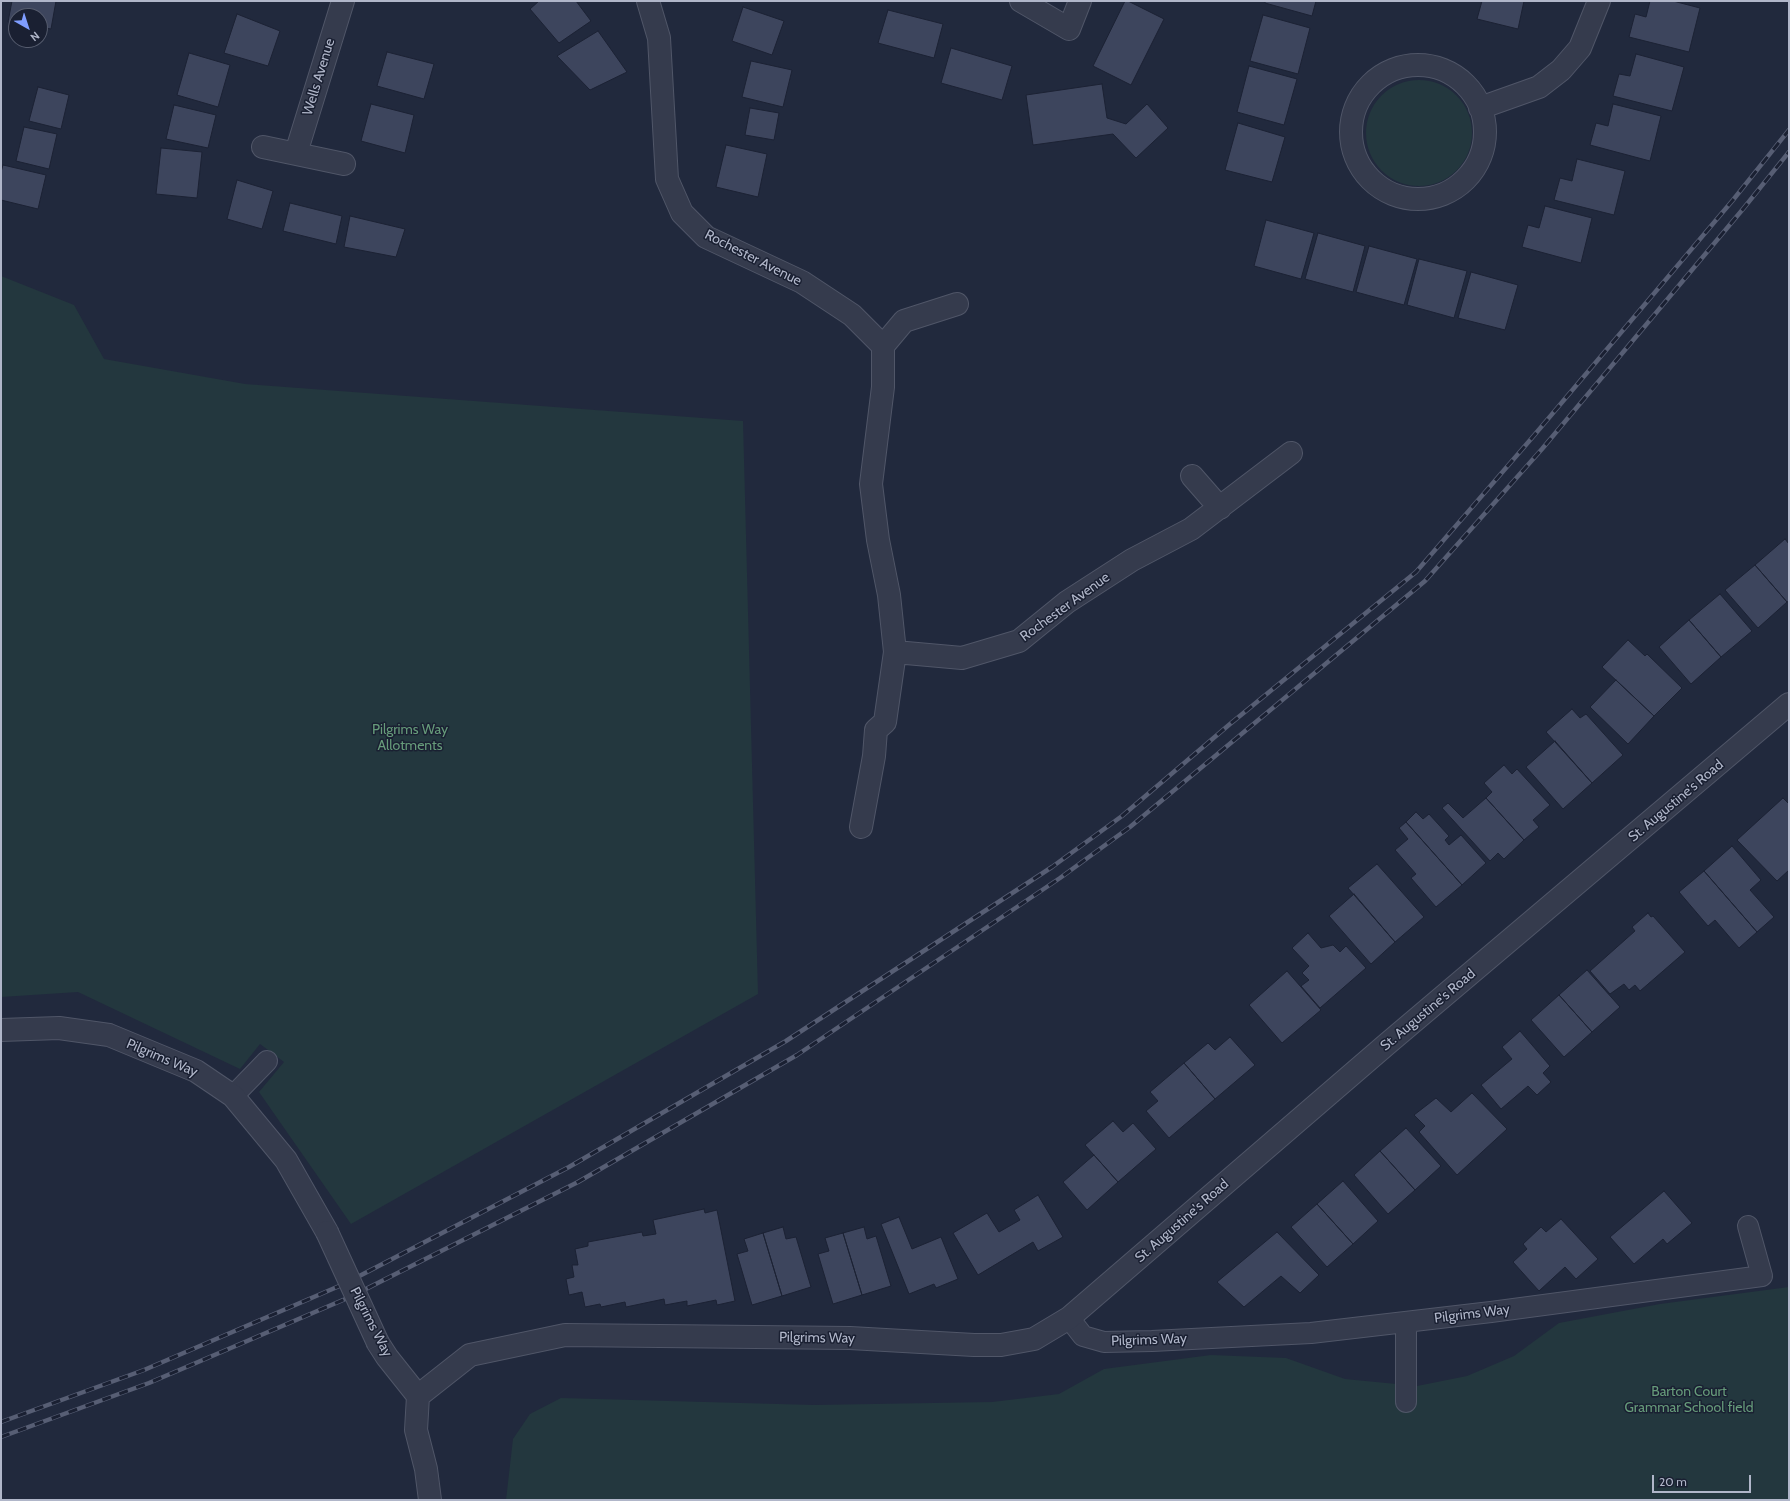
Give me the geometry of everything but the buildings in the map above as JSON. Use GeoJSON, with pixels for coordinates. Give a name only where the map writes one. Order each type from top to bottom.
{"type":"FeatureCollection","features":[{"type":"Feature","properties":{"kind":"street","name":"Wells Avenue"},"geometry":{"type":"LineString","coordinates":[[296,153],[343,1]]}},
{"type":"Feature","properties":{"kind":"street","name":"Rochester Avenue"},"geometry":{"type":"LineString","coordinates":[[648,1],[659,38],[667,179],[682,213],[706,237],[802,282],[852,315],[883,346]]}},
{"type":"Feature","properties":{"kind":"street"},"geometry":{"type":"LineString","coordinates":[[1021,1],[1069,29],[1080,1]]}},
{"type":"Feature","properties":{"kind":"street"},"geometry":{"type":"LineString","coordinates":[[1480,108],[1539,87],[1561,70],[1580,48],[1599,1]]}},
{"type":"Feature","properties":{"kind":"street"},"geometry":{"type":"LineString","coordinates":[[1422,65],[1439,69],[1455,76],[1471,90],[1480,108],[1485,136],[1483,149],[1478,161],[1470,174],[1456,187],[1441,195],[1422,199],[1396,195],[1384,190],[1373,181],[1358,163],[1353,147],[1351,133],[1353,115],[1358,101],[1371,84],[1387,72],[1406,66],[1422,65]]}},
{"type":"Feature","properties":{"kind":"street"},"geometry":{"type":"LineString","coordinates":[[263,146],[344,164]]}},
{"type":"Feature","properties":{"kind":"street"},"geometry":{"type":"LineString","coordinates":[[860,827],[874,756],[876,730],[885,722],[895,652],[889,595],[878,540],[871,484],[883,387],[883,346],[904,321],[957,304]]}},
{"type":"Feature","properties":{"kind":"street","name":"Rochester Avenue"},"geometry":{"type":"LineString","coordinates":[[895,652],[962,658],[1018,642],[1067,602],[1132,560],[1191,529],[1291,453]]}},
{"type":"Feature","properties":{"kind":"street"},"geometry":{"type":"LineString","coordinates":[[1192,476],[1220,508]]}},
{"type":"Feature","properties":{"kind":"street","name":"St. Augustine's Road"},"geometry":{"type":"LineString","coordinates":[[1069,1318],[1381,1049],[1789,704]]}},
{"type":"Feature","properties":{"kind":"street","name":"Pilgrims Way"},"geometry":{"type":"LineString","coordinates":[[1,1030],[60,1028],[109,1035],[196,1071],[233,1096],[286,1160],[327,1232],[378,1343],[387,1357],[418,1396],[470,1355],[564,1335],[850,1338],[1001,1345],[1034,1339],[1069,1318]]}},
{"type":"Feature","properties":{"kind":"street"},"geometry":{"type":"LineString","coordinates":[[418,1396],[416,1430],[426,1469],[430,1500]]}},
{"type":"Feature","properties":{"kind":"lane"},"geometry":{"type":"LineString","coordinates":[[233,1096],[267,1062]]}},
{"type":"Feature","properties":{"kind":"lane","name":"Pilgrims Way"},"geometry":{"type":"LineString","coordinates":[[1069,1318],[1083,1336],[1104,1342],[1311,1333],[1491,1312],[1762,1276],[1748,1226]]}},
{"type":"Feature","properties":{"kind":"lane"},"geometry":{"type":"LineString","coordinates":[[1406,1322],[1406,1402]]}},
{"type":"Feature","properties":{"kind":"green space"},"geometry":{"type":"Polygon","coordinates":[[[1419,80],[1439,84],[1457,95],[1468,113],[1472,133],[1468,153],[1457,171],[1439,182],[1419,186],[1399,182],[1381,171],[1370,153],[1366,133],[1370,113],[1381,95],[1399,84],[1419,80]]]}},
{"type":"Feature","properties":{"kind":"green space","name":"Pilgrims Way Allotments"},"geometry":{"type":"Polygon","coordinates":[[[1,276],[74,305],[104,359],[245,384],[743,421],[758,994],[351,1224],[259,1092],[284,1062],[260,1044],[240,1069],[78,992],[1,997],[1,276]]]}},
{"type":"Feature","properties":{"kind":"green space","name":"Barton Court Grammar School field"},"geometry":{"type":"Polygon","coordinates":[[[1789,1287],[1789,1500],[506,1500],[513,1439],[530,1414],[561,1398],[814,1405],[992,1402],[1059,1394],[1104,1369],[1211,1355],[1286,1358],[1345,1379],[1417,1386],[1467,1376],[1514,1356],[1559,1323],[1660,1304],[1789,1287]]]}},
{"type":"Feature","properties":{"kind":"railway"},"geometry":{"type":"LineString","coordinates":[[1,1422],[144,1370],[344,1284],[569,1167],[786,1041],[1052,867],[1122,816],[1230,724],[1416,572],[1531,439],[1733,200],[1789,130]]}},
{"type":"Feature","properties":{"kind":"railway"},"geometry":{"type":"LineString","coordinates":[[1,1437],[149,1383],[350,1297],[578,1182],[797,1055],[1060,878],[1130,827],[1425,581],[1542,449],[1789,152]]}}]}
